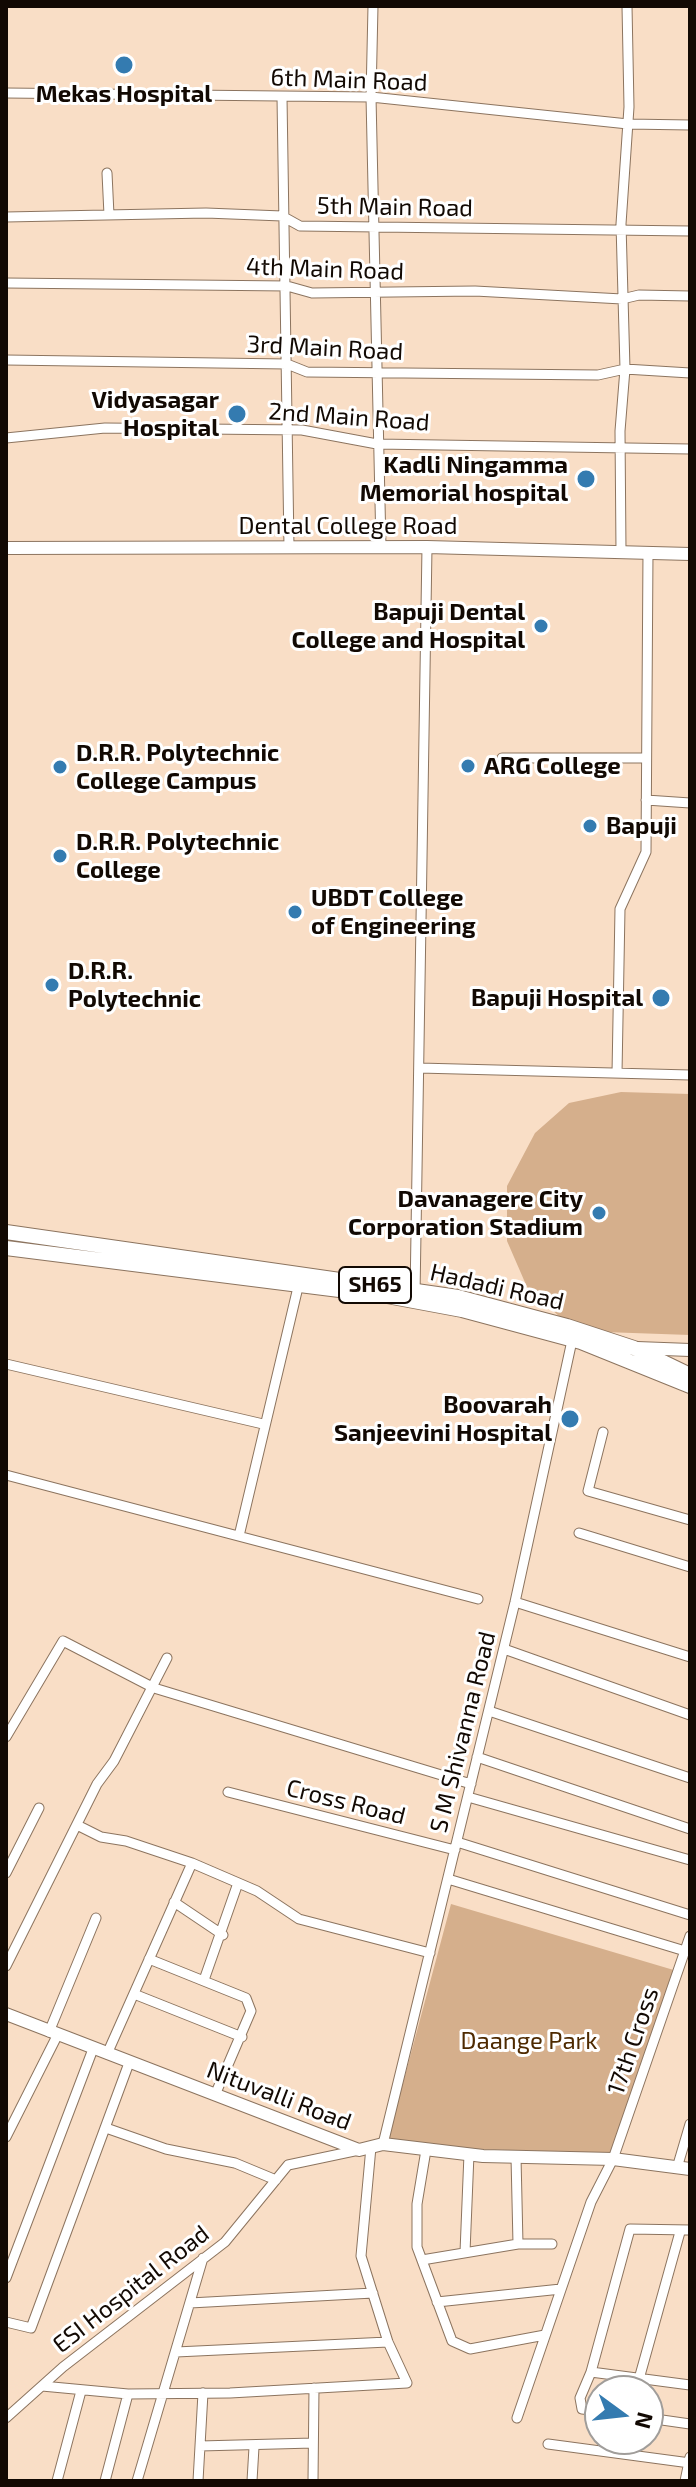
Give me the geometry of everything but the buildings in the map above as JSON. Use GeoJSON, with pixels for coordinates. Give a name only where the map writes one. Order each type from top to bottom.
{"type":"FeatureCollection","features":[{"type":"Feature","properties":{"kind":"main road","name":"Hadadi Road"},"geometry":{"type":"LineString","coordinates":[[6,1232],[300,1281],[509,1309],[573,1334],[634,1348],[669,1371],[690,1375]]}},
{"type":"Feature","properties":{"kind":"main road"},"geometry":{"type":"LineString","coordinates":[[6,1248],[300,1281]]}},
{"type":"Feature","properties":{"kind":"main road"},"geometry":{"type":"LineString","coordinates":[[573,1334],[669,1371],[690,1386]]}},
{"type":"Feature","properties":{"kind":"street"},"geometry":{"type":"LineString","coordinates":[[373,6],[371,97],[378,293],[376,373],[381,547]]}},
{"type":"Feature","properties":{"kind":"street"},"geometry":{"type":"LineString","coordinates":[[621,551],[620,447],[625,369],[622,232],[628,124],[627,6]]}},
{"type":"Feature","properties":{"kind":"street","name":"6th Main Road"},"geometry":{"type":"LineString","coordinates":[[6,93],[371,97],[628,124],[690,125]]}},
{"type":"Feature","properties":{"kind":"street"},"geometry":{"type":"LineString","coordinates":[[282,97],[289,547]]}},
{"type":"Feature","properties":{"kind":"street"},"geometry":{"type":"LineString","coordinates":[[107,173],[109,215]]}},
{"type":"Feature","properties":{"kind":"street","name":"5th Main Road"},"geometry":{"type":"LineString","coordinates":[[6,217],[282,216],[300,226],[690,231]]}},
{"type":"Feature","properties":{"kind":"street","name":"4th Main Road"},"geometry":{"type":"LineString","coordinates":[[6,283],[287,286],[312,293],[475,291],[622,299],[639,295],[690,296]]}},
{"type":"Feature","properties":{"kind":"street","name":"3rd Main Road"},"geometry":{"type":"LineString","coordinates":[[6,360],[287,364],[307,372],[598,375],[625,369],[690,373]]}},
{"type":"Feature","properties":{"kind":"street","name":"2nd Main Road"},"geometry":{"type":"LineString","coordinates":[[6,438],[105,428],[302,430],[377,444],[690,449]]}},
{"type":"Feature","properties":{"kind":"street"},"geometry":{"type":"LineString","coordinates":[[414,1295],[427,547]]}},
{"type":"Feature","properties":{"kind":"street","name":"Dental College Road"},"geometry":{"type":"LineString","coordinates":[[6,548],[427,547],[690,554]]}},
{"type":"Feature","properties":{"kind":"street"},"geometry":{"type":"LineString","coordinates":[[617,1073],[620,909],[646,852],[648,552]]}},
{"type":"Feature","properties":{"kind":"street"},"geometry":{"type":"LineString","coordinates":[[502,758],[646,758]]}},
{"type":"Feature","properties":{"kind":"street"},"geometry":{"type":"LineString","coordinates":[[646,800],[690,803]]}},
{"type":"Feature","properties":{"kind":"street"},"geometry":{"type":"LineString","coordinates":[[419,1068],[690,1075]]}},
{"type":"Feature","properties":{"kind":"street"},"geometry":{"type":"LineString","coordinates":[[239,1536],[263,1424],[300,1281]]}},
{"type":"Feature","properties":{"kind":"street","name":"S M Shivanna Road"},"geometry":{"type":"LineString","coordinates":[[314,2388],[407,2383],[388,2342],[361,2256],[371,2147],[430,1953],[515,1602],[573,1334]]}},
{"type":"Feature","properties":{"kind":"street"},"geometry":{"type":"LineString","coordinates":[[634,1348],[688,1350]]}},
{"type":"Feature","properties":{"kind":"street"},"geometry":{"type":"LineString","coordinates":[[669,1371],[688,1350]]}},
{"type":"Feature","properties":{"kind":"street"},"geometry":{"type":"LineString","coordinates":[[6,1364],[263,1424]]}},
{"type":"Feature","properties":{"kind":"street"},"geometry":{"type":"LineString","coordinates":[[603,1432],[588,1491],[690,1520]]}},
{"type":"Feature","properties":{"kind":"street"},"geometry":{"type":"LineString","coordinates":[[6,1475],[478,1599]]}},
{"type":"Feature","properties":{"kind":"street"},"geometry":{"type":"LineString","coordinates":[[579,1533],[690,1567]]}},
{"type":"Feature","properties":{"kind":"street"},"geometry":{"type":"LineString","coordinates":[[515,1602],[690,1657]]}},
{"type":"Feature","properties":{"kind":"street"},"geometry":{"type":"LineString","coordinates":[[6,1737],[63,1641],[154,1688],[471,1784]]}},
{"type":"Feature","properties":{"kind":"street"},"geometry":{"type":"LineString","coordinates":[[504,1649],[690,1715]]}},
{"type":"Feature","properties":{"kind":"street"},"geometry":{"type":"LineString","coordinates":[[6,1966],[167,1658]]}},
{"type":"Feature","properties":{"kind":"street"},"geometry":{"type":"LineString","coordinates":[[489,1711],[690,1778]]}},
{"type":"Feature","properties":{"kind":"street"},"geometry":{"type":"LineString","coordinates":[[477,1757],[690,1829]]}},
{"type":"Feature","properties":{"kind":"street","name":"Cross Road"},"geometry":{"type":"LineString","coordinates":[[228,1792],[456,1846],[690,1915]]}},
{"type":"Feature","properties":{"kind":"street"},"geometry":{"type":"LineString","coordinates":[[468,1797],[690,1860]]}},
{"type":"Feature","properties":{"kind":"street"},"geometry":{"type":"LineString","coordinates":[[6,1871],[39,1808]]}},
{"type":"Feature","properties":{"kind":"street"},"geometry":{"type":"LineString","coordinates":[[77,1825],[101,1837],[126,1841],[192,1863],[257,1891],[299,1919],[430,1953]]}},
{"type":"Feature","properties":{"kind":"street"},"geometry":{"type":"LineString","coordinates":[[107,2054],[192,1863]]}},
{"type":"Feature","properties":{"kind":"street"},"geometry":{"type":"LineString","coordinates":[[448,1879],[685,1951]]}},
{"type":"Feature","properties":{"kind":"street"},"geometry":{"type":"LineString","coordinates":[[204,1980],[223,1935],[238,1883]]}},
{"type":"Feature","properties":{"kind":"street"},"geometry":{"type":"LineString","coordinates":[[174,1902],[223,1935]]}},
{"type":"Feature","properties":{"kind":"street"},"geometry":{"type":"LineString","coordinates":[[6,2137],[53,2034],[96,1918]]}},
{"type":"Feature","properties":{"kind":"street","name":"17th Cross"},"geometry":{"type":"LineString","coordinates":[[517,2418],[591,2202],[613,2159],[690,1936]]}},
{"type":"Feature","properties":{"kind":"street"},"geometry":{"type":"LineString","coordinates":[[149,1959],[246,1998],[251,2011],[215,2095]]}},
{"type":"Feature","properties":{"kind":"street"},"geometry":{"type":"LineString","coordinates":[[134,1994],[242,2037]]}},
{"type":"Feature","properties":{"kind":"street","name":"Nituvalli Road"},"geometry":{"type":"LineString","coordinates":[[6,2014],[215,2095],[371,2147],[516,2157],[613,2159],[683,2169]]}},
{"type":"Feature","properties":{"kind":"street"},"geometry":{"type":"LineString","coordinates":[[6,2278],[93,2049]]}},
{"type":"Feature","properties":{"kind":"street"},"geometry":{"type":"LineString","coordinates":[[6,2322],[31,2328],[129,2063]]}},
{"type":"Feature","properties":{"kind":"street"},"geometry":{"type":"LineString","coordinates":[[683,2169],[690,2124]]}},
{"type":"Feature","properties":{"kind":"street"},"geometry":{"type":"LineString","coordinates":[[106,2128],[166,2149],[235,2163],[276,2180]]}},
{"type":"Feature","properties":{"kind":"street","name":"ESI Hospital Road"},"geometry":{"type":"LineString","coordinates":[[6,2418],[225,2242],[288,2165],[371,2147]]}},
{"type":"Feature","properties":{"kind":"street"},"geometry":{"type":"LineString","coordinates":[[426,2150],[417,2204],[417,2247],[452,2341],[470,2349],[545,2335]]}},
{"type":"Feature","properties":{"kind":"street"},"geometry":{"type":"LineString","coordinates":[[465,2252],[469,2154]]}},
{"type":"Feature","properties":{"kind":"street"},"geometry":{"type":"LineString","coordinates":[[516,2157],[518,2244]]}},
{"type":"Feature","properties":{"kind":"street"},"geometry":{"type":"LineString","coordinates":[[590,2375],[630,2229],[685,2231],[640,2375]]}},
{"type":"Feature","properties":{"kind":"street"},"geometry":{"type":"LineString","coordinates":[[422,2260],[518,2244],[552,2244]]}},
{"type":"Feature","properties":{"kind":"street"},"geometry":{"type":"LineString","coordinates":[[137,2481],[160,2393],[176,2352],[203,2258]]}},
{"type":"Feature","properties":{"kind":"street"},"geometry":{"type":"LineString","coordinates":[[437,2302],[561,2289]]}},
{"type":"Feature","properties":{"kind":"street"},"geometry":{"type":"LineString","coordinates":[[190,2303],[373,2293]]}},
{"type":"Feature","properties":{"kind":"street"},"geometry":{"type":"LineString","coordinates":[[176,2352],[388,2342]]}},
{"type":"Feature","properties":{"kind":"street"},"geometry":{"type":"LineString","coordinates":[[591,2372],[612,2375]]}},
{"type":"Feature","properties":{"kind":"street"},"geometry":{"type":"LineString","coordinates":[[664,2382],[690,2385]]}},
{"type":"Feature","properties":{"kind":"street"},"geometry":{"type":"LineString","coordinates":[[42,2386],[128,2394],[314,2388],[313,2481]]}},
{"type":"Feature","properties":{"kind":"street"},"geometry":{"type":"LineString","coordinates":[[584,2389],[580,2398],[584,2409]]}},
{"type":"Feature","properties":{"kind":"street"},"geometry":{"type":"LineString","coordinates":[[57,2481],[81,2391]]}},
{"type":"Feature","properties":{"kind":"street"},"geometry":{"type":"LineString","coordinates":[[198,2481],[203,2393]]}},
{"type":"Feature","properties":{"kind":"street"},"geometry":{"type":"LineString","coordinates":[[105,2481],[128,2394]]}},
{"type":"Feature","properties":{"kind":"street"},"geometry":{"type":"LineString","coordinates":[[664,2420],[690,2424]]}},
{"type":"Feature","properties":{"kind":"street"},"geometry":{"type":"LineString","coordinates":[[200,2446],[242,2444],[254,2447],[313,2443]]}},
{"type":"Feature","properties":{"kind":"street"},"geometry":{"type":"LineString","coordinates":[[548,2444],[690,2461],[685,2481]]}},
{"type":"Feature","properties":{"kind":"street"},"geometry":{"type":"LineString","coordinates":[[252,2481],[254,2447]]}},
{"type":"Feature","properties":{"kind":"green space","name":"Davanagere City Corporation Stadium"},"geometry":{"type":"Polygon","coordinates":[[[621,1092],[690,1094],[690,1335],[604,1332],[560,1317],[527,1287],[507,1241],[507,1186],[535,1133],[569,1103],[621,1092]]]}},
{"type":"Feature","properties":{"kind":"green space","name":"Daange Park"},"geometry":{"type":"Polygon","coordinates":[[[451,1904],[677,1971],[611,2153],[474,2149],[388,2139],[451,1904]]]}},
{"type":"Feature","properties":{"kind":"place","name":"Mekas Hospital"},"geometry":{"type":"Point","coordinates":[124,65]}},
{"type":"Feature","properties":{"kind":"place","name":"Vidyasagar Hospital"},"geometry":{"type":"Point","coordinates":[237,414]}},
{"type":"Feature","properties":{"kind":"place","name":"Kadli Ningamma Memorial hospital"},"geometry":{"type":"Point","coordinates":[586,479]}},
{"type":"Feature","properties":{"kind":"place","name":"Bapuji Dental College and Hospital"},"geometry":{"type":"Point","coordinates":[541,626]}},
{"type":"Feature","properties":{"kind":"place","name":"ARG College"},"geometry":{"type":"Point","coordinates":[468,766]}},
{"type":"Feature","properties":{"kind":"place","name":"D.R.R. Polytechnic College Campus"},"geometry":{"type":"Point","coordinates":[60,767]}},
{"type":"Feature","properties":{"kind":"place","name":"Bapuji"},"geometry":{"type":"Point","coordinates":[590,826]}},
{"type":"Feature","properties":{"kind":"place","name":"D.R.R. Polytechnic College"},"geometry":{"type":"Point","coordinates":[60,856]}},
{"type":"Feature","properties":{"kind":"place","name":"UBDT College of Engineering"},"geometry":{"type":"Point","coordinates":[295,912]}},
{"type":"Feature","properties":{"kind":"place","name":"D.R.R. Polytechnic"},"geometry":{"type":"Point","coordinates":[52,985]}},
{"type":"Feature","properties":{"kind":"place","name":"Bapuji Hospital"},"geometry":{"type":"Point","coordinates":[661,998]}},
{"type":"Feature","properties":{"kind":"place","name":"Davanagere City Corporation Stadium"},"geometry":{"type":"Point","coordinates":[599,1213]}},
{"type":"Feature","properties":{"kind":"place","name":"Boovarah Sanjeevini Hospital"},"geometry":{"type":"Point","coordinates":[570,1419]}}]}
